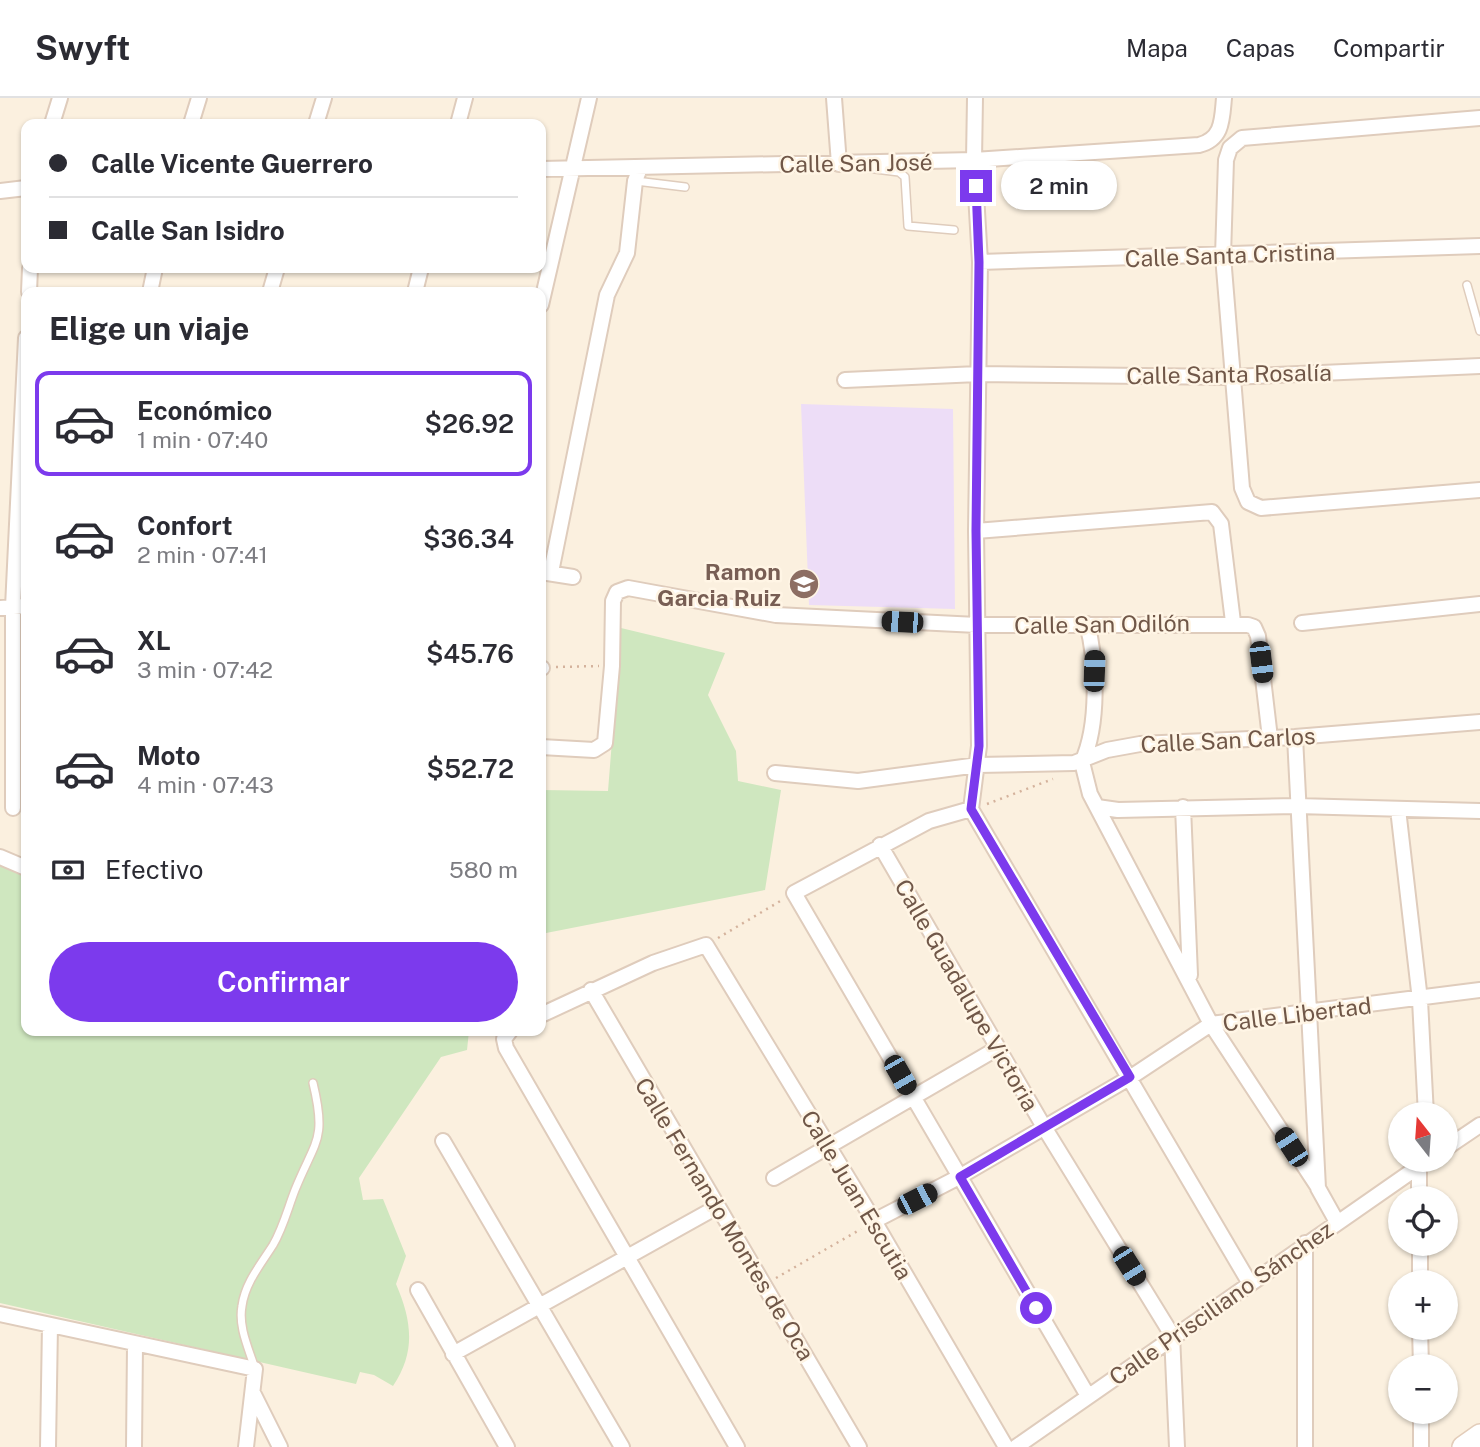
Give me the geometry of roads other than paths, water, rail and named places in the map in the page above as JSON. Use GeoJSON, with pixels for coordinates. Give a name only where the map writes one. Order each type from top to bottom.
{"type":"FeatureCollection","features":[{"type":"Feature","properties":{"kind":"street"},"geometry":{"type":"LineString","coordinates":[[54,119],[60,98]]}},
{"type":"Feature","properties":{"kind":"street"},"geometry":{"type":"LineString","coordinates":[[193,119],[199,98]]}},
{"type":"Feature","properties":{"kind":"street"},"geometry":{"type":"LineString","coordinates":[[318,119],[324,98]]}},
{"type":"Feature","properties":{"kind":"street"},"geometry":{"type":"LineString","coordinates":[[459,119],[465,98]]}},
{"type":"Feature","properties":{"kind":"street"},"geometry":{"type":"LineString","coordinates":[[545,287],[570,169],[589,98]]}},
{"type":"Feature","properties":{"kind":"street"},"geometry":{"type":"LineString","coordinates":[[834,98],[839,163]]}},
{"type":"Feature","properties":{"kind":"street"},"geometry":{"type":"LineString","coordinates":[[975,98],[974,160],[979,262],[976,531],[978,765],[971,805],[1249,1282]]}},
{"type":"Feature","properties":{"kind":"street","name":"Calle San José"},"geometry":{"type":"LineString","coordinates":[[546,169],[638,174],[839,163],[974,160],[1199,145],[1211,141],[1222,127],[1224,98]]}},
{"type":"Feature","properties":{"kind":"street"},"geometry":{"type":"LineString","coordinates":[[1480,118],[1250,137],[1233,144],[1226,160],[1223,256],[1230,377],[1242,488],[1248,502],[1261,508],[1480,490]]}},
{"type":"Feature","properties":{"kind":"street"},"geometry":{"type":"LineString","coordinates":[[573,577],[546,572],[607,295],[627,253],[638,174]]}},
{"type":"Feature","properties":{"kind":"street"},"geometry":{"type":"LineString","coordinates":[[0,191],[21,189]]}},
{"type":"Feature","properties":{"kind":"street","name":"Calle Santa Cristina"},"geometry":{"type":"LineString","coordinates":[[979,262],[1480,246]]}},
{"type":"Feature","properties":{"kind":"street","name":"Calle Santa Rosalía"},"geometry":{"type":"LineString","coordinates":[[845,380],[978,374],[1230,377],[1480,366]]}},
{"type":"Feature","properties":{"kind":"street"},"geometry":{"type":"LineString","coordinates":[[13,808],[13,607],[21,441]]}},
{"type":"Feature","properties":{"kind":"street"},"geometry":{"type":"LineString","coordinates":[[976,531],[1206,511],[1215,514],[1221,524],[1233,622]]}},
{"type":"Feature","properties":{"kind":"street","name":"Calle San Odilón"},"geometry":{"type":"LineString","coordinates":[[546,747],[587,750],[600,747],[607,739],[613,601],[617,592],[628,588],[776,615],[977,625],[1233,622],[1254,627],[1258,636],[1270,738]]}},
{"type":"Feature","properties":{"kind":"street"},"geometry":{"type":"LineString","coordinates":[[1302,623],[1480,604]]}},
{"type":"Feature","properties":{"kind":"street"},"geometry":{"type":"LineString","coordinates":[[1087,624],[1094,649],[1091,735],[1078,763],[1083,775],[1097,807],[1190,979],[1211,1024],[1318,1188],[1337,1222]]}},
{"type":"Feature","properties":{"kind":"street","name":"Calle San Carlos"},"geometry":{"type":"LineString","coordinates":[[775,773],[858,781],[978,765],[1078,763],[1118,746],[1295,737],[1480,722]]}},
{"type":"Feature","properties":{"kind":"street"},"geometry":{"type":"LineString","coordinates":[[1295,737],[1318,1188]]}},
{"type":"Feature","properties":{"kind":"street"},"geometry":{"type":"LineString","coordinates":[[971,805],[929,821],[880,845],[794,893],[1088,1396]]}},
{"type":"Feature","properties":{"kind":"street"},"geometry":{"type":"LineString","coordinates":[[1097,807],[1118,810],[1297,806],[1480,811]]}},
{"type":"Feature","properties":{"kind":"street"},"geometry":{"type":"LineString","coordinates":[[1183,807],[1190,979]]}},
{"type":"Feature","properties":{"kind":"street"},"geometry":{"type":"LineString","coordinates":[[1398,809],[1420,1000],[1425,1102]]}},
{"type":"Feature","properties":{"kind":"street","name":"Calle Guadalupe Victoria"},"geometry":{"type":"LineString","coordinates":[[880,845],[1044,1127],[1172,1335],[1177,1447]]}},
{"type":"Feature","properties":{"kind":"street"},"geometry":{"type":"LineString","coordinates":[[0,857],[21,865]]}},
{"type":"Feature","properties":{"kind":"street","name":"Calle Juan Escutia"},"geometry":{"type":"LineString","coordinates":[[591,990],[706,944],[827,1148],[874,1221],[1006,1447]]}},
{"type":"Feature","properties":{"kind":"street"},"geometry":{"type":"LineString","coordinates":[[546,1012],[591,990]]}},
{"type":"Feature","properties":{"kind":"street","name":"Calle Fernando Montes de Oca"},"geometry":{"type":"LineString","coordinates":[[591,990],[859,1447]]}},
{"type":"Feature","properties":{"kind":"street","name":"Calle Libertad"},"geometry":{"type":"LineString","coordinates":[[874,1221],[960,1177],[1130,1077],[1211,1024],[1420,1000],[1480,990]]}},
{"type":"Feature","properties":{"kind":"street"},"geometry":{"type":"LineString","coordinates":[[507,1036],[506,1048],[737,1447]]}},
{"type":"Feature","properties":{"kind":"street"},"geometry":{"type":"LineString","coordinates":[[774,1178],[998,1048]]}},
{"type":"Feature","properties":{"kind":"street"},"geometry":{"type":"LineString","coordinates":[[1458,1140],[1480,1125]]}},
{"type":"Feature","properties":{"kind":"street"},"geometry":{"type":"LineString","coordinates":[[443,1141],[622,1447]]}},
{"type":"Feature","properties":{"kind":"street","name":"Calle Prisciliano Sánchez"},"geometry":{"type":"LineString","coordinates":[[1016,1447],[1172,1335],[1412,1172]]}},
{"type":"Feature","properties":{"kind":"street"},"geometry":{"type":"LineString","coordinates":[[453,1354],[717,1207]]}},
{"type":"Feature","properties":{"kind":"street"},"geometry":{"type":"LineString","coordinates":[[1305,1243],[1305,1447]]}},
{"type":"Feature","properties":{"kind":"street"},"geometry":{"type":"LineString","coordinates":[[418,1290],[508,1447]]}},
{"type":"Feature","properties":{"kind":"street"},"geometry":{"type":"LineString","coordinates":[[0,1314],[255,1369],[246,1447]]}},
{"type":"Feature","properties":{"kind":"street"},"geometry":{"type":"LineString","coordinates":[[47,1447],[50,1325]]}},
{"type":"Feature","properties":{"kind":"street"},"geometry":{"type":"LineString","coordinates":[[134,1447],[135,1345]]}},
{"type":"Feature","properties":{"kind":"street"},"geometry":{"type":"LineString","coordinates":[[253,1391],[280,1447]]}},
{"type":"Feature","properties":{"kind":"street"},"geometry":{"type":"LineString","coordinates":[[1421,1424],[1421,1447]]}},
{"type":"Feature","properties":{"kind":"street"},"geometry":{"type":"LineString","coordinates":[[1463,1447],[1480,1434]]}},
{"type":"Feature","properties":{"kind":"lane"},"geometry":{"type":"LineString","coordinates":[[839,163],[902,173],[906,181],[906,224],[911,227],[954,230]]}},
{"type":"Feature","properties":{"kind":"lane"},"geometry":{"type":"LineString","coordinates":[[638,174],[685,187]]}},
{"type":"Feature","properties":{"kind":"lane"},"geometry":{"type":"LineString","coordinates":[[1467,285],[1480,331]]}},
{"type":"Feature","properties":{"kind":"lane"},"geometry":{"type":"LineString","coordinates":[[255,1369],[241,1322],[242,1306],[246,1288],[275,1241],[298,1183],[317,1147],[319,1110],[313,1083]]}},
{"type":"Feature","properties":{"kind":"place","name":"Ramon Garcia Ruiz"},"geometry":{"type":"Point","coordinates":[804,584]}}]}
